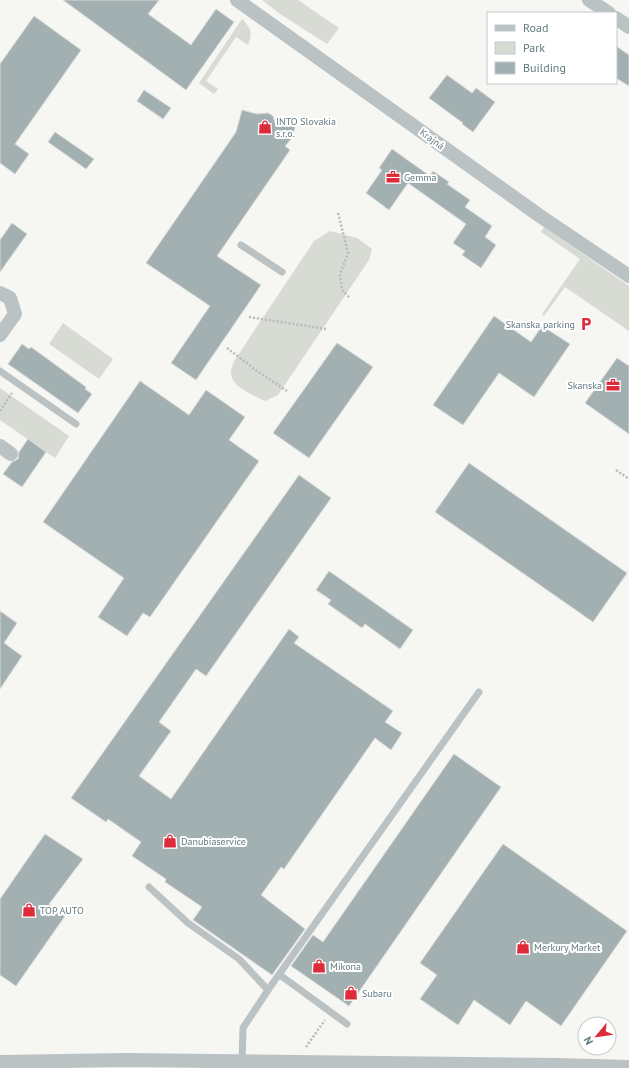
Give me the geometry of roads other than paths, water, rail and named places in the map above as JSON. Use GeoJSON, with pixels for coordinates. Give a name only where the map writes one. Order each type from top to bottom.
{"type":"FeatureCollection","features":[{"type":"Feature","properties":{"kind":"street","name":"Krajná"},"geometry":{"type":"LineString","coordinates":[[237,0],[534,211],[629,276]]}},
{"type":"Feature","properties":{"kind":"street"},"geometry":{"type":"LineString","coordinates":[[589,0],[607,12]]}},
{"type":"Feature","properties":{"kind":"street"},"geometry":{"type":"LineString","coordinates":[[617,19],[629,27]]}},
{"type":"Feature","properties":{"kind":"street"},"geometry":{"type":"LineString","coordinates":[[0,294],[10,298],[15,314],[0,336]]}},
{"type":"Feature","properties":{"kind":"street"},"geometry":{"type":"LineString","coordinates":[[0,1062],[629,1067]]}},
{"type":"Feature","properties":{"kind":"lane"},"geometry":{"type":"LineString","coordinates":[[241,245],[282,272]]}},
{"type":"Feature","properties":{"kind":"lane"},"geometry":{"type":"LineString","coordinates":[[0,371],[76,424]]}},
{"type":"Feature","properties":{"kind":"lane"},"geometry":{"type":"LineString","coordinates":[[242,1065],[243,1028],[268,990],[480,692]]}},
{"type":"Feature","properties":{"kind":"lane"},"geometry":{"type":"LineString","coordinates":[[148,887],[188,923],[239,959],[268,990]]}},
{"type":"Feature","properties":{"kind":"lane"},"geometry":{"type":"LineString","coordinates":[[280,975],[347,1024]]}},
{"type":"Feature","properties":{"kind":"place","name":"INTO Slovakia s.r.o."},"geometry":{"type":"Point","coordinates":[265,127]}},
{"type":"Feature","properties":{"kind":"place","name":"Gemma"},"geometry":{"type":"Point","coordinates":[393,177]}},
{"type":"Feature","properties":{"kind":"place","name":"Skanska parking"},"geometry":{"type":"Point","coordinates":[586,324]}},
{"type":"Feature","properties":{"kind":"place","name":"Skanska"},"geometry":{"type":"Point","coordinates":[613,385]}},
{"type":"Feature","properties":{"kind":"place","name":"Danubiaservice"},"geometry":{"type":"Point","coordinates":[170,841]}},
{"type":"Feature","properties":{"kind":"place","name":"TOP AUTO"},"geometry":{"type":"Point","coordinates":[29,910]}},
{"type":"Feature","properties":{"kind":"place","name":"Merkury Market"},"geometry":{"type":"Point","coordinates":[523,947]}},
{"type":"Feature","properties":{"kind":"place","name":"Mikona"},"geometry":{"type":"Point","coordinates":[319,966]}},
{"type":"Feature","properties":{"kind":"place","name":"Subaru"},"geometry":{"type":"Point","coordinates":[351,993]}}]}
